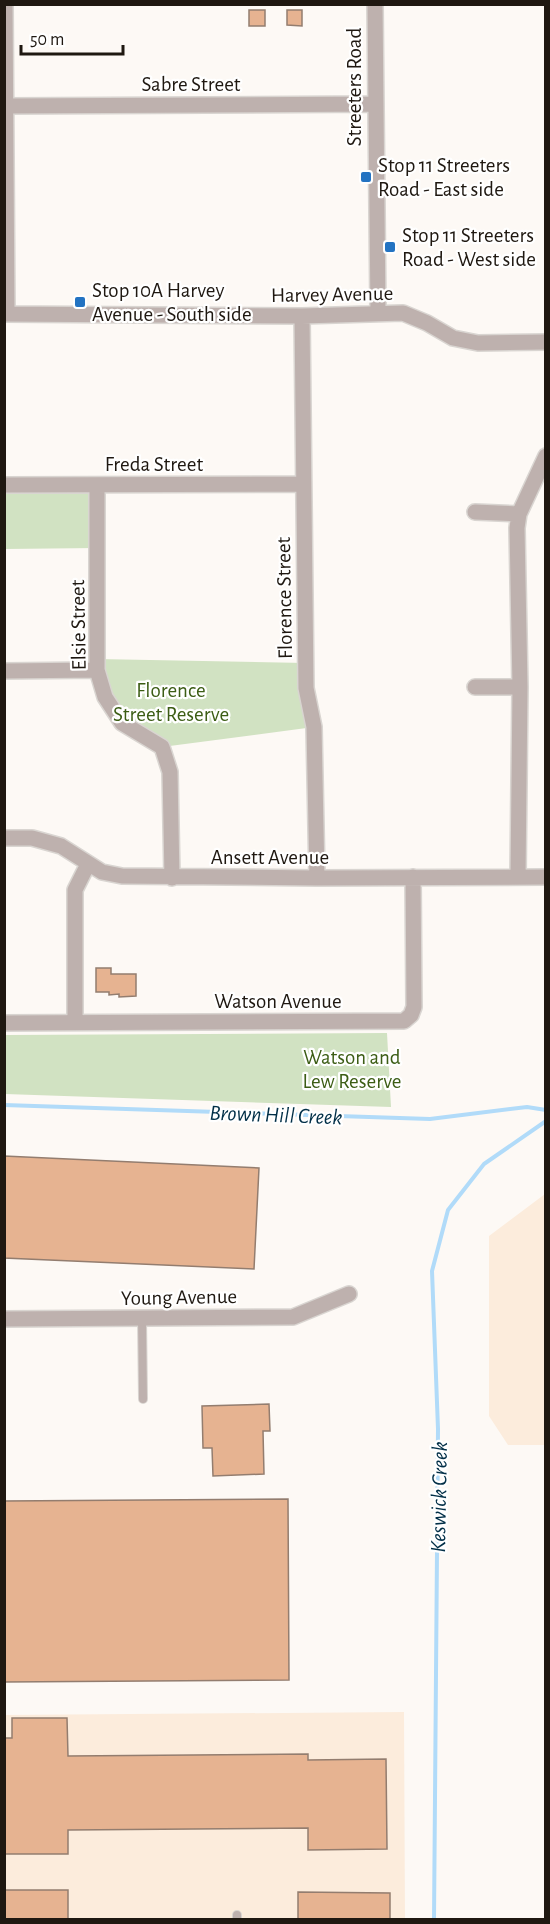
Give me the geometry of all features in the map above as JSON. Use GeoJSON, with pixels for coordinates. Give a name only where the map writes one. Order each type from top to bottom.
{"type":"FeatureCollection","features":[{"type":"Feature","properties":{"kind":"street"},"geometry":{"type":"LineString","coordinates":[[5,4],[6,314]]}},
{"type":"Feature","properties":{"kind":"street","name":"Streeters Road"},"geometry":{"type":"LineString","coordinates":[[375,4],[378,313]]}},
{"type":"Feature","properties":{"kind":"street","name":"Sabre Street"},"geometry":{"type":"LineString","coordinates":[[6,106],[375,104]]}},
{"type":"Feature","properties":{"kind":"street","name":"Harvey Avenue"},"geometry":{"type":"LineString","coordinates":[[6,314],[302,316],[403,313],[453,338],[478,343],[546,342]]}},
{"type":"Feature","properties":{"kind":"street","name":"Florence Street"},"geometry":{"type":"LineString","coordinates":[[302,316],[306,688],[314,727],[317,878]]}},
{"type":"Feature","properties":{"kind":"street"},"geometry":{"type":"LineString","coordinates":[[518,877],[520,687],[517,528],[519,514],[546,456]]}},
{"type":"Feature","properties":{"kind":"street","name":"Freda Street"},"geometry":{"type":"LineString","coordinates":[[4,485],[303,484]]}},
{"type":"Feature","properties":{"kind":"street","name":"Elsie Street"},"geometry":{"type":"LineString","coordinates":[[97,485],[97,670],[105,697],[122,723],[162,747],[170,772],[172,878]]}},
{"type":"Feature","properties":{"kind":"street"},"geometry":{"type":"LineString","coordinates":[[475,512],[519,514]]}},
{"type":"Feature","properties":{"kind":"street"},"geometry":{"type":"LineString","coordinates":[[4,670],[97,670]]}},
{"type":"Feature","properties":{"kind":"street"},"geometry":{"type":"LineString","coordinates":[[475,687],[520,687]]}},
{"type":"Feature","properties":{"kind":"street","name":"Ansett Avenue"},"geometry":{"type":"LineString","coordinates":[[4,838],[32,838],[61,846],[102,872],[122,876],[172,878],[546,877]]}},
{"type":"Feature","properties":{"kind":"street"},"geometry":{"type":"LineString","coordinates":[[75,1022],[75,890],[88,864]]}},
{"type":"Feature","properties":{"kind":"street","name":"Watson Avenue"},"geometry":{"type":"LineString","coordinates":[[4,1023],[404,1021],[411,1015],[414,1007],[412,877]]}},
{"type":"Feature","properties":{"kind":"street","name":"Young Avenue"},"geometry":{"type":"LineString","coordinates":[[4,1319],[293,1317],[349,1294]]}},
{"type":"Feature","properties":{"kind":"lane"},"geometry":{"type":"LineString","coordinates":[[142,1318],[143,1399]]}},
{"type":"Feature","properties":{"kind":"shaded area"},"geometry":{"type":"Polygon","coordinates":[[[545,1194],[545,1445],[508,1445],[489,1416],[489,1236],[545,1194]]]}},
{"type":"Feature","properties":{"kind":"shaded area"},"geometry":{"type":"Polygon","coordinates":[[[404,1712],[405,1919],[5,1919],[4,1715],[404,1712]]]}},
{"type":"Feature","properties":{"kind":"green space"},"geometry":{"type":"Polygon","coordinates":[[[4,485],[97,485],[97,548],[5,549],[4,485]]]}},
{"type":"Feature","properties":{"kind":"green space","name":"Florence Street Reserve"},"geometry":{"type":"Polygon","coordinates":[[[97,659],[306,663],[314,727],[162,747],[122,723],[97,659]]]}},
{"type":"Feature","properties":{"kind":"green space","name":"Watson and Lew Reserve"},"geometry":{"type":"Polygon","coordinates":[[[387,1033],[391,1107],[5,1094],[5,1035],[387,1033]]]}},
{"type":"Feature","properties":{"kind":"building"},"geometry":{"type":"Polygon","coordinates":[[[249,10],[265,10],[265,26],[249,26],[249,10]]]}},
{"type":"Feature","properties":{"kind":"building"},"geometry":{"type":"Polygon","coordinates":[[[287,10],[302,10],[302,26],[287,25],[287,10]]]}},
{"type":"Feature","properties":{"kind":"building"},"geometry":{"type":"Polygon","coordinates":[[[96,968],[111,968],[111,974],[136,974],[136,996],[119,997],[119,994],[109,995],[109,992],[96,992],[96,968]]]}},
{"type":"Feature","properties":{"kind":"building"},"geometry":{"type":"Polygon","coordinates":[[[4,1156],[259,1168],[254,1269],[4,1258],[4,1156]]]}},
{"type":"Feature","properties":{"kind":"building"},"geometry":{"type":"Polygon","coordinates":[[[269,1404],[270,1431],[263,1431],[264,1474],[213,1476],[212,1448],[203,1448],[202,1406],[269,1404]]]}},
{"type":"Feature","properties":{"kind":"building"},"geometry":{"type":"Polygon","coordinates":[[[288,1499],[289,1680],[4,1682],[4,1501],[288,1499]]]}},
{"type":"Feature","properties":{"kind":"building"},"geometry":{"type":"Polygon","coordinates":[[[12,1718],[67,1718],[68,1756],[308,1754],[308,1760],[386,1759],[387,1849],[308,1850],[308,1828],[68,1830],[68,1854],[5,1854],[5,1738],[12,1738],[12,1718]]]}},
{"type":"Feature","properties":{"kind":"building"},"geometry":{"type":"Polygon","coordinates":[[[4,1890],[68,1890],[68,1920],[4,1920],[4,1890]]]}},
{"type":"Feature","properties":{"kind":"building"},"geometry":{"type":"Polygon","coordinates":[[[298,1892],[390,1893],[390,1920],[298,1920],[298,1892]]]}},
{"type":"Feature","properties":{"kind":"waterway","name":"Brown Hill Creek"},"geometry":{"type":"LineString","coordinates":[[4,1105],[430,1119],[527,1107],[546,1110]]}},
{"type":"Feature","properties":{"kind":"waterway","name":"Keswick Creek"},"geometry":{"type":"LineString","coordinates":[[434,1920],[438,1429],[432,1271],[448,1210],[484,1164],[546,1121]]}},
{"type":"Feature","properties":{"kind":"place","name":"Stop 11 Streeters Road - East side"},"geometry":{"type":"Point","coordinates":[366,177]}},
{"type":"Feature","properties":{"kind":"place","name":"Stop 11 Streeters Road - West side"},"geometry":{"type":"Point","coordinates":[390,247]}},
{"type":"Feature","properties":{"kind":"place","name":"Stop 10A Harvey Avenue - South side"},"geometry":{"type":"Point","coordinates":[80,302]}}]}
